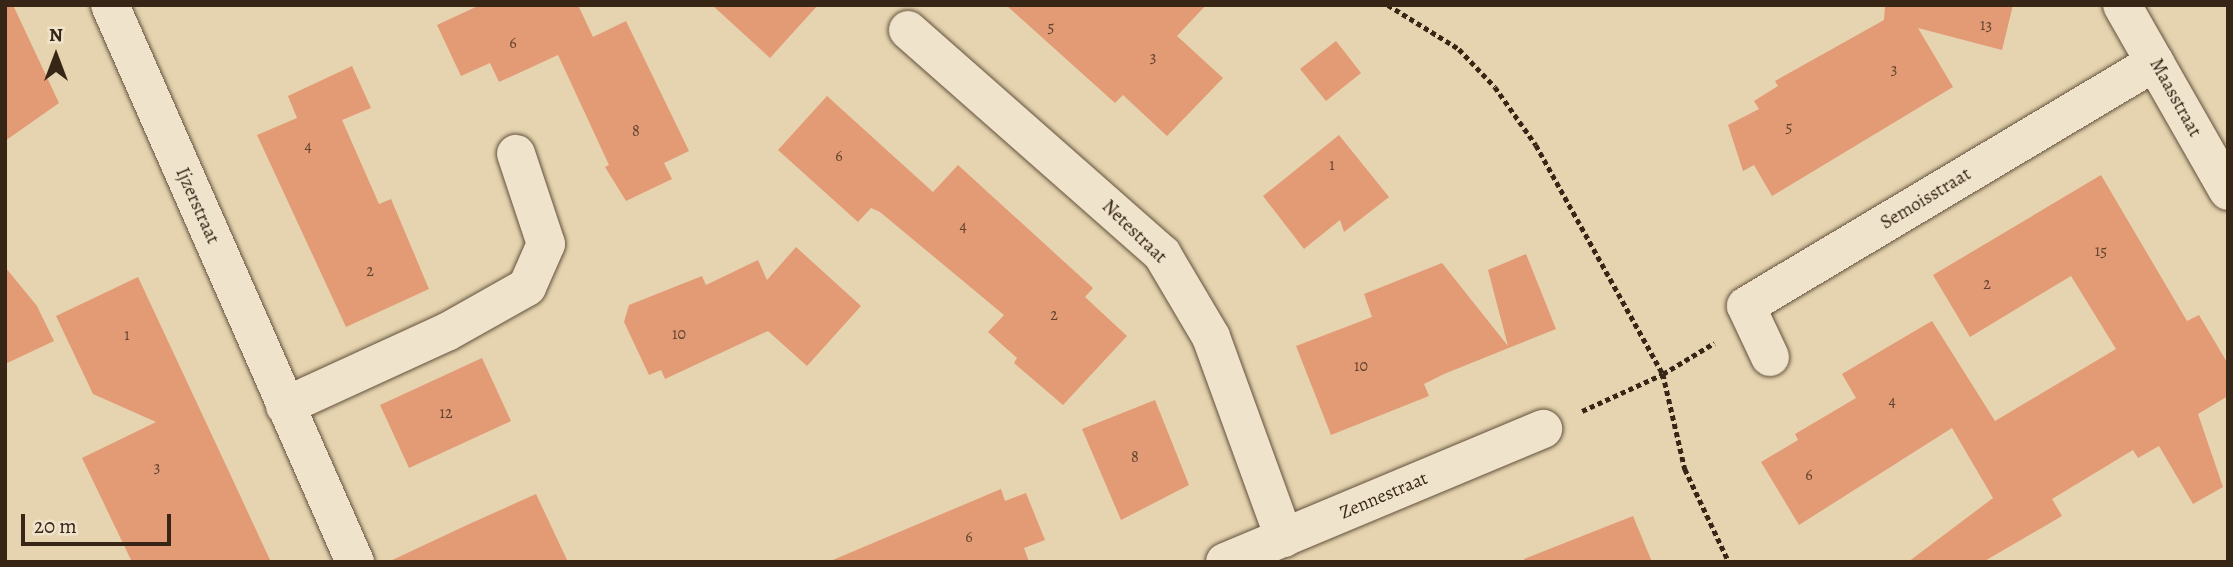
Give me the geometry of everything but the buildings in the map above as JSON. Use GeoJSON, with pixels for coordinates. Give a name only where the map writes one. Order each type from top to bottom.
{"type":"FeatureCollection","features":[{"type":"Feature","properties":{"kind":"street","name":"Ijzerstraat"},"geometry":{"type":"LineString","coordinates":[[110,5],[355,562]]}},
{"type":"Feature","properties":{"kind":"street","name":"Maasstraat"},"geometry":{"type":"LineString","coordinates":[[2122,5],[2228,191]]}},
{"type":"Feature","properties":{"kind":"street","name":"Netestraat"},"geometry":{"type":"LineString","coordinates":[[908,30],[1162,254],[1212,337],[1284,538]]}},
{"type":"Feature","properties":{"kind":"street","name":"Semoisstraat"},"geometry":{"type":"LineString","coordinates":[[1752,318],[1746,306],[2155,62]]}},
{"type":"Feature","properties":{"kind":"street"},"geometry":{"type":"LineString","coordinates":[[285,406],[447,332],[527,287],[546,244],[516,154]]}},
{"type":"Feature","properties":{"kind":"street"},"geometry":{"type":"LineString","coordinates":[[1752,318],[1770,357]]}},
{"type":"Feature","properties":{"kind":"street","name":"Zennestraat"},"geometry":{"type":"LineString","coordinates":[[1225,562],[1543,429]]}},
{"type":"Feature","properties":{"kind":"path"},"geometry":{"type":"LineString","coordinates":[[1388,5],[1460,49],[1495,87],[1536,145],[1663,374],[1685,469],[1729,562]]}},
{"type":"Feature","properties":{"kind":"path"},"geometry":{"type":"LineString","coordinates":[[1543,429],[1663,374],[1752,318]]}}]}
